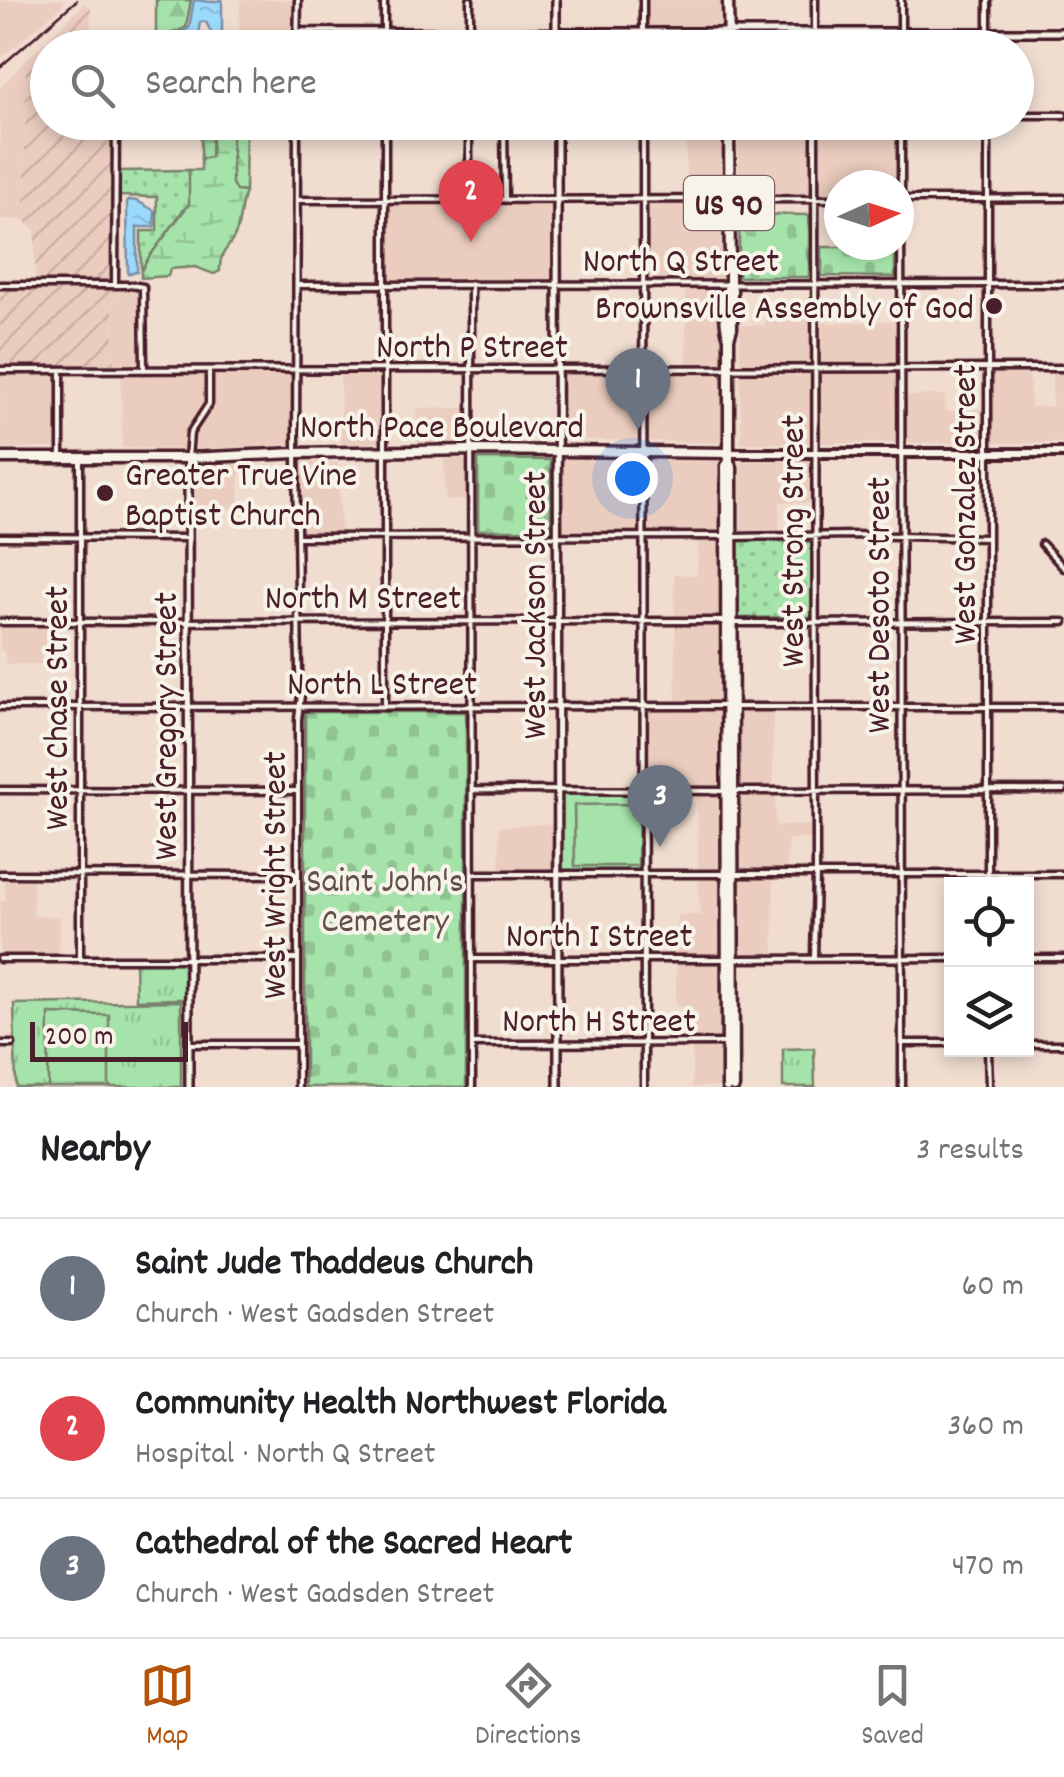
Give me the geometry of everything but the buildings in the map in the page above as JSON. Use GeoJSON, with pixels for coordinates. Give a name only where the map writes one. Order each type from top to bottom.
{"type":"FeatureCollection","features":[{"type":"Feature","properties":{"kind":"main road"},"geometry":{"type":"LineString","coordinates":[[728,0],[728,30]]}},
{"type":"Feature","properties":{"kind":"main road","name":"US 90"},"geometry":{"type":"LineString","coordinates":[[729,140],[731,1087]]}},
{"type":"Feature","properties":{"kind":"main road","name":"North Pace Boulevard"},"geometry":{"type":"LineString","coordinates":[[0,458],[188,458],[471,450],[730,458],[1064,453]]}},
{"type":"Feature","properties":{"kind":"main road","name":"US 90"},"geometry":{"type":"LineString","coordinates":[[731,959],[727,1043],[731,1087]]}},
{"type":"Feature","properties":{"kind":"street"},"geometry":{"type":"LineString","coordinates":[[297,30],[298,0]]}},
{"type":"Feature","properties":{"kind":"street"},"geometry":{"type":"LineString","coordinates":[[384,0],[384,30]]}},
{"type":"Feature","properties":{"kind":"street"},"geometry":{"type":"LineString","coordinates":[[470,0],[470,30]]}},
{"type":"Feature","properties":{"kind":"street"},"geometry":{"type":"LineString","coordinates":[[556,0],[556,30]]}},
{"type":"Feature","properties":{"kind":"street"},"geometry":{"type":"LineString","coordinates":[[643,0],[643,30]]}},
{"type":"Feature","properties":{"kind":"street"},"geometry":{"type":"LineString","coordinates":[[815,0],[815,30]]}},
{"type":"Feature","properties":{"kind":"street"},"geometry":{"type":"LineString","coordinates":[[901,0],[901,30]]}},
{"type":"Feature","properties":{"kind":"street"},"geometry":{"type":"LineString","coordinates":[[988,0],[988,30]]}},
{"type":"Feature","properties":{"kind":"street"},"geometry":{"type":"LineString","coordinates":[[1034,32],[1064,32]]}},
{"type":"Feature","properties":{"kind":"street"},"geometry":{"type":"LineString","coordinates":[[1034,115],[1064,115]]}},
{"type":"Feature","properties":{"kind":"street"},"geometry":{"type":"LineString","coordinates":[[116,140],[116,284]]}},
{"type":"Feature","properties":{"kind":"street","name":"West Wright Street"},"geometry":{"type":"LineString","coordinates":[[297,140],[296,453],[301,692],[298,1087]]}},
{"type":"Feature","properties":{"kind":"street"},"geometry":{"type":"LineString","coordinates":[[385,140],[385,707]]}},
{"type":"Feature","properties":{"kind":"street"},"geometry":{"type":"LineString","coordinates":[[468,200],[469,140]]}},
{"type":"Feature","properties":{"kind":"street"},"geometry":{"type":"LineString","coordinates":[[504,140],[506,200]]}},
{"type":"Feature","properties":{"kind":"street","name":"West Jackson Street"},"geometry":{"type":"LineString","coordinates":[[557,140],[558,1087]]}},
{"type":"Feature","properties":{"kind":"street"},"geometry":{"type":"LineString","coordinates":[[643,140],[644,1087]]}},
{"type":"Feature","properties":{"kind":"street","name":"West Strong Street"},"geometry":{"type":"LineString","coordinates":[[814,140],[814,958]]}},
{"type":"Feature","properties":{"kind":"street","name":"West Desoto Street"},"geometry":{"type":"LineString","coordinates":[[901,170],[902,140]]}},
{"type":"Feature","properties":{"kind":"street","name":"West Gonzalez Street"},"geometry":{"type":"LineString","coordinates":[[988,140],[988,874]]}},
{"type":"Feature","properties":{"kind":"street"},"geometry":{"type":"LineString","coordinates":[[914,199],[1064,198]]}},
{"type":"Feature","properties":{"kind":"street"},"geometry":{"type":"LineString","coordinates":[[298,200],[824,199]]}},
{"type":"Feature","properties":{"kind":"street","name":"West Desoto Street"},"geometry":{"type":"LineString","coordinates":[[901,260],[902,1087]]}},
{"type":"Feature","properties":{"kind":"street"},"geometry":{"type":"LineString","coordinates":[[472,284],[472,1087]]}},
{"type":"Feature","properties":{"kind":"street","name":"North Q Street"},"geometry":{"type":"LineString","coordinates":[[298,285],[1064,284]]}},
{"type":"Feature","properties":{"kind":"street"},"geometry":{"type":"LineString","coordinates":[[0,285],[143,287],[144,370]]}},
{"type":"Feature","properties":{"kind":"street","name":"North P Street"},"geometry":{"type":"LineString","coordinates":[[0,370],[1064,368]]}},
{"type":"Feature","properties":{"kind":"street"},"geometry":{"type":"LineString","coordinates":[[61,370],[62,458]]}},
{"type":"Feature","properties":{"kind":"street","name":"West Gregory Street"},"geometry":{"type":"LineString","coordinates":[[189,1087],[188,458],[190,433],[209,404],[209,370]]}},
{"type":"Feature","properties":{"kind":"street","name":"West Chase Street"},"geometry":{"type":"LineString","coordinates":[[80,458],[80,959]]}},
{"type":"Feature","properties":{"kind":"street"},"geometry":{"type":"LineString","coordinates":[[297,536],[988,538]]}},
{"type":"Feature","properties":{"kind":"street"},"geometry":{"type":"LineString","coordinates":[[0,537],[188,538]]}},
{"type":"Feature","properties":{"kind":"street"},"geometry":{"type":"LineString","coordinates":[[1042,544],[1064,568]]}},
{"type":"Feature","properties":{"kind":"street","name":"North M Street"},"geometry":{"type":"LineString","coordinates":[[0,622],[1064,622]]}},
{"type":"Feature","properties":{"kind":"street","name":"North L Street"},"geometry":{"type":"LineString","coordinates":[[0,707],[1064,707]]}},
{"type":"Feature","properties":{"kind":"street"},"geometry":{"type":"LineString","coordinates":[[0,790],[298,791]]}},
{"type":"Feature","properties":{"kind":"street"},"geometry":{"type":"LineString","coordinates":[[472,790],[1064,790]]}},
{"type":"Feature","properties":{"kind":"street"},"geometry":{"type":"LineString","coordinates":[[0,874],[298,874]]}},
{"type":"Feature","properties":{"kind":"street"},"geometry":{"type":"LineString","coordinates":[[472,874],[1064,874]]}},
{"type":"Feature","properties":{"kind":"street","name":"North I Street"},"geometry":{"type":"LineString","coordinates":[[472,959],[944,958]]}},
{"type":"Feature","properties":{"kind":"street"},"geometry":{"type":"LineString","coordinates":[[1034,958],[1064,958]]}},
{"type":"Feature","properties":{"kind":"street"},"geometry":{"type":"LineString","coordinates":[[0,959],[298,960]]}},
{"type":"Feature","properties":{"kind":"street","name":"North H Street"},"geometry":{"type":"LineString","coordinates":[[472,1044],[727,1043]]}},
{"type":"Feature","properties":{"kind":"street"},"geometry":{"type":"LineString","coordinates":[[902,1043],[944,1044]]}},
{"type":"Feature","properties":{"kind":"street"},"geometry":{"type":"LineString","coordinates":[[0,1044],[12,1044]]}},
{"type":"Feature","properties":{"kind":"street"},"geometry":{"type":"LineString","coordinates":[[189,1044],[298,1044]]}},
{"type":"Feature","properties":{"kind":"street"},"geometry":{"type":"LineString","coordinates":[[1034,1044],[1064,1044]]}},
{"type":"Feature","properties":{"kind":"street"},"geometry":{"type":"LineString","coordinates":[[988,1057],[988,1087]]}},
{"type":"Feature","properties":{"kind":"shaded area"},"geometry":{"type":"Polygon","coordinates":[[[0,0],[64,0],[64,4],[0,59],[0,0]]]}},
{"type":"Feature","properties":{"kind":"shaded area"},"geometry":{"type":"Polygon","coordinates":[[[240,0],[295,0],[294,30],[239,30],[240,0]]]}},
{"type":"Feature","properties":{"kind":"shaded area"},"geometry":{"type":"Polygon","coordinates":[[[646,0],[721,0],[721,28],[646,29],[646,0]]]}},
{"type":"Feature","properties":{"kind":"shaded area"},"geometry":{"type":"Polygon","coordinates":[[[84,4],[91,8],[90,30],[57,30],[84,4]]]}},
{"type":"Feature","properties":{"kind":"shaded area"},"geometry":{"type":"Polygon","coordinates":[[[30,56],[30,140],[113,140],[112,282],[0,282],[35,280],[35,230],[24,220],[26,60],[30,56]]]}},
{"type":"Feature","properties":{"kind":"shaded area"},"geometry":{"type":"Polygon","coordinates":[[[26,60],[24,220],[0,219],[0,88],[26,60]]]}},
{"type":"Feature","properties":{"kind":"shaded area"},"geometry":{"type":"Polygon","coordinates":[[[686,140],[722,140],[722,196],[686,196],[686,140]]]}},
{"type":"Feature","properties":{"kind":"shaded area"},"geometry":{"type":"Polygon","coordinates":[[[738,140],[812,140],[812,196],[739,196],[738,140]]]}},
{"type":"Feature","properties":{"kind":"shaded area"},"geometry":{"type":"Polygon","coordinates":[[[818,140],[898,140],[898,170],[824,170],[824,196],[818,196],[818,140]]]}},
{"type":"Feature","properties":{"kind":"shaded area"},"geometry":{"type":"Polygon","coordinates":[[[646,201],[722,202],[722,281],[646,281],[646,201]]]}},
{"type":"Feature","properties":{"kind":"shaded area"},"geometry":{"type":"Polygon","coordinates":[[[389,204],[552,204],[554,280],[390,281],[389,204]]]}},
{"type":"Feature","properties":{"kind":"shaded area"},"geometry":{"type":"Polygon","coordinates":[[[0,287],[113,287],[114,368],[0,368],[0,287]]]}},
{"type":"Feature","properties":{"kind":"shaded area"},"geometry":{"type":"Polygon","coordinates":[[[113,287],[140,288],[141,367],[114,368],[113,287]]]}},
{"type":"Feature","properties":{"kind":"shaded area"},"geometry":{"type":"Polygon","coordinates":[[[685,287],[722,287],[722,366],[687,366],[685,287]]]}},
{"type":"Feature","properties":{"kind":"shaded area"},"geometry":{"type":"Polygon","coordinates":[[[766,305],[812,305],[813,366],[740,366],[740,325],[765,325],[766,305]]]}},
{"type":"Feature","properties":{"kind":"shaded area"},"geometry":{"type":"Polygon","coordinates":[[[898,321],[898,366],[819,366],[818,323],[898,321]]]}},
{"type":"Feature","properties":{"kind":"shaded area"},"geometry":{"type":"Polygon","coordinates":[[[640,371],[640,441],[560,439],[560,372],[640,371]]]}},
{"type":"Feature","properties":{"kind":"shaded area"},"geometry":{"type":"Polygon","coordinates":[[[646,371],[722,371],[722,443],[646,441],[646,371]]]}},
{"type":"Feature","properties":{"kind":"shaded area"},"geometry":{"type":"Polygon","coordinates":[[[740,371],[813,371],[813,443],[741,443],[740,371]]]}},
{"type":"Feature","properties":{"kind":"shaded area"},"geometry":{"type":"Polygon","coordinates":[[[819,371],[898,371],[899,443],[819,443],[819,371]]]}},
{"type":"Feature","properties":{"kind":"shaded area"},"geometry":{"type":"Polygon","coordinates":[[[991,371],[1029,371],[1031,407],[1052,406],[1052,371],[1064,371],[1064,443],[991,443],[991,371]]]}},
{"type":"Feature","properties":{"kind":"shaded area"},"geometry":{"type":"Polygon","coordinates":[[[206,372],[206,403],[188,432],[186,449],[122,448],[121,373],[206,372]]]}},
{"type":"Feature","properties":{"kind":"shaded area"},"geometry":{"type":"Polygon","coordinates":[[[212,372],[294,372],[293,445],[192,449],[193,434],[212,405],[212,372]]]}},
{"type":"Feature","properties":{"kind":"shaded area"},"geometry":{"type":"Polygon","coordinates":[[[340,372],[383,372],[382,443],[341,444],[340,372]]]}},
{"type":"Feature","properties":{"kind":"shaded area"},"geometry":{"type":"Polygon","coordinates":[[[0,373],[58,373],[58,448],[0,448],[0,373]]]}},
{"type":"Feature","properties":{"kind":"shaded area"},"geometry":{"type":"Polygon","coordinates":[[[985,380],[985,443],[905,443],[903,396],[945,395],[946,411],[984,409],[985,380]]]}},
{"type":"Feature","properties":{"kind":"shaded area"},"geometry":{"type":"Polygon","coordinates":[[[416,408],[468,408],[468,441],[417,443],[416,408]]]}},
{"type":"Feature","properties":{"kind":"shaded area"},"geometry":{"type":"Polygon","coordinates":[[[444,459],[468,459],[468,500],[445,500],[444,459]]]}},
{"type":"Feature","properties":{"kind":"shaded area"},"geometry":{"type":"Polygon","coordinates":[[[561,459],[640,460],[641,534],[561,534],[561,459]]]}},
{"type":"Feature","properties":{"kind":"shaded area"},"geometry":{"type":"Polygon","coordinates":[[[646,460],[722,461],[722,534],[647,534],[646,460]]]}},
{"type":"Feature","properties":{"kind":"shaded area"},"geometry":{"type":"Polygon","coordinates":[[[813,460],[813,503],[780,502],[779,534],[741,534],[741,461],[813,460]]]}},
{"type":"Feature","properties":{"kind":"shaded area"},"geometry":{"type":"Polygon","coordinates":[[[299,461],[338,462],[341,534],[300,534],[299,461]]]}},
{"type":"Feature","properties":{"kind":"shaded area"},"geometry":{"type":"Polygon","coordinates":[[[240,464],[239,509],[191,510],[191,466],[240,464]]]}},
{"type":"Feature","properties":{"kind":"shaded area"},"geometry":{"type":"Polygon","coordinates":[[[698,539],[722,539],[722,619],[675,619],[674,574],[697,575],[698,539]]]}},
{"type":"Feature","properties":{"kind":"shaded area"},"geometry":{"type":"Polygon","coordinates":[[[0,624],[56,624],[57,650],[41,650],[41,664],[6,664],[4,651],[0,650],[0,624]]]}},
{"type":"Feature","properties":{"kind":"shaded area"},"geometry":{"type":"Polygon","coordinates":[[[675,624],[722,624],[722,704],[676,704],[675,624]]]}},
{"type":"Feature","properties":{"kind":"shaded area"},"geometry":{"type":"Polygon","coordinates":[[[647,709],[722,709],[722,788],[647,787],[647,709]]]}},
{"type":"Feature","properties":{"kind":"shaded area"},"geometry":{"type":"Polygon","coordinates":[[[741,709],[773,709],[773,788],[741,788],[741,709]]]}},
{"type":"Feature","properties":{"kind":"shaded area"},"geometry":{"type":"Polygon","coordinates":[[[697,793],[722,794],[722,872],[698,871],[697,793]]]}},
{"type":"Feature","properties":{"kind":"shaded area"},"geometry":{"type":"Polygon","coordinates":[[[741,793],[776,793],[775,826],[813,825],[813,839],[788,839],[787,871],[740,872],[741,793]]]}},
{"type":"Feature","properties":{"kind":"shaded area"},"geometry":{"type":"Polygon","coordinates":[[[555,823],[555,871],[500,871],[499,827],[555,823]]]}},
{"type":"Feature","properties":{"kind":"shaded area"},"geometry":{"type":"Polygon","coordinates":[[[698,877],[722,877],[722,956],[676,956],[677,915],[700,915],[698,877]]]}},
{"type":"Feature","properties":{"kind":"shaded area"},"geometry":{"type":"Polygon","coordinates":[[[740,877],[773,877],[774,956],[739,956],[740,877]]]}},
{"type":"Feature","properties":{"kind":"shaded area"},"geometry":{"type":"Polygon","coordinates":[[[4,880],[33,880],[33,916],[60,917],[59,957],[0,957],[0,901],[6,900],[4,880]]]}},
{"type":"Feature","properties":{"kind":"shaded area"},"geometry":{"type":"Polygon","coordinates":[[[676,961],[722,962],[722,1041],[692,1041],[693,1007],[676,1006],[676,961]]]}},
{"type":"Feature","properties":{"kind":"shaded area"},"geometry":{"type":"Polygon","coordinates":[[[692,1046],[722,1046],[722,1087],[692,1087],[692,1046]]]}},
{"type":"Feature","properties":{"kind":"green space"},"geometry":{"type":"Polygon","coordinates":[[[156,0],[191,0],[186,27],[156,30],[156,0]]]}},
{"type":"Feature","properties":{"kind":"green space"},"geometry":{"type":"Polygon","coordinates":[[[201,140],[212,140],[211,157],[201,159],[201,140]]]}},
{"type":"Feature","properties":{"kind":"green space"},"geometry":{"type":"Polygon","coordinates":[[[212,140],[232,140],[232,184],[236,191],[245,192],[238,228],[223,254],[220,271],[214,274],[195,267],[170,269],[168,276],[141,278],[149,257],[189,204],[189,170],[201,170],[201,159],[211,157],[212,140]]]}},
{"type":"Feature","properties":{"kind":"green space"},"geometry":{"type":"Polygon","coordinates":[[[216,140],[246,140],[245,192],[235,191],[232,184],[233,149],[216,140]]]}},
{"type":"Feature","properties":{"kind":"green space"},"geometry":{"type":"Polygon","coordinates":[[[189,170],[190,204],[141,271],[141,231],[157,231],[157,197],[119,196],[119,171],[189,170]]]}},
{"type":"Feature","properties":{"kind":"green space"},"geometry":{"type":"Polygon","coordinates":[[[740,214],[809,215],[809,277],[738,277],[740,214]]]}},
{"type":"Feature","properties":{"kind":"green space"},"geometry":{"type":"Polygon","coordinates":[[[822,247],[824,260],[895,260],[895,277],[822,276],[822,247]]]}},
{"type":"Feature","properties":{"kind":"green space"},"geometry":{"type":"Polygon","coordinates":[[[478,459],[551,460],[551,530],[478,530],[478,459]]]}},
{"type":"Feature","properties":{"kind":"green space"},"geometry":{"type":"Polygon","coordinates":[[[736,540],[813,542],[813,617],[737,618],[736,540]]]}},
{"type":"Feature","properties":{"kind":"green space","name":"Saint John's Cemetery"},"geometry":{"type":"Polygon","coordinates":[[[305,712],[466,712],[466,1087],[305,1087],[305,712]]]}},
{"type":"Feature","properties":{"kind":"green space"},"geometry":{"type":"Polygon","coordinates":[[[561,793],[641,793],[641,871],[561,871],[561,793]]]}},
{"type":"Feature","properties":{"kind":"green space"},"geometry":{"type":"Polygon","coordinates":[[[639,804],[638,866],[575,866],[574,805],[639,804]]]}},
{"type":"Feature","properties":{"kind":"green space"},"geometry":{"type":"Polygon","coordinates":[[[135,962],[186,962],[186,1087],[184,1001],[136,1000],[135,962]]]}},
{"type":"Feature","properties":{"kind":"green space"},"geometry":{"type":"Polygon","coordinates":[[[181,1001],[181,1087],[16,1087],[14,1004],[181,1001]]]}},
{"type":"Feature","properties":{"kind":"green space"},"geometry":{"type":"Polygon","coordinates":[[[49,1014],[109,1015],[109,1087],[48,1087],[49,1014]]]}},
{"type":"Feature","properties":{"kind":"green space"},"geometry":{"type":"Polygon","coordinates":[[[814,1048],[815,1087],[783,1087],[783,1049],[814,1048]]]}},
{"type":"Feature","properties":{"kind":"water"},"geometry":{"type":"Polygon","coordinates":[[[194,0],[222,0],[222,30],[210,30],[206,22],[200,22],[200,30],[185,30],[189,28],[194,0]]]}},
{"type":"Feature","properties":{"kind":"water"},"geometry":{"type":"Polygon","coordinates":[[[127,202],[155,211],[154,227],[137,227],[137,272],[128,274],[127,202]]]}},
{"type":"Feature","properties":{"kind":"railway"},"geometry":{"type":"LineString","coordinates":[[43,30],[77,0]]}},
{"type":"Feature","properties":{"kind":"railway"},"geometry":{"type":"LineString","coordinates":[[0,67],[30,41]]}},
{"type":"Feature","properties":{"kind":"place","name":"Community Health Northwest Florida"},"geometry":{"type":"Point","coordinates":[471,242]}},
{"type":"Feature","properties":{"kind":"place","name":"Brownsville Assembly of God"},"geometry":{"type":"Point","coordinates":[994,306]}},
{"type":"Feature","properties":{"kind":"place","name":"Saint Jude Thaddeus Church"},"geometry":{"type":"Point","coordinates":[638,430]}},
{"type":"Feature","properties":{"kind":"place","name":"Greater True Vine Baptist Church"},"geometry":{"type":"Point","coordinates":[105,493]}},
{"type":"Feature","properties":{"kind":"place","name":"Cathedral of the Sacred Heart"},"geometry":{"type":"Point","coordinates":[660,847]}}]}
